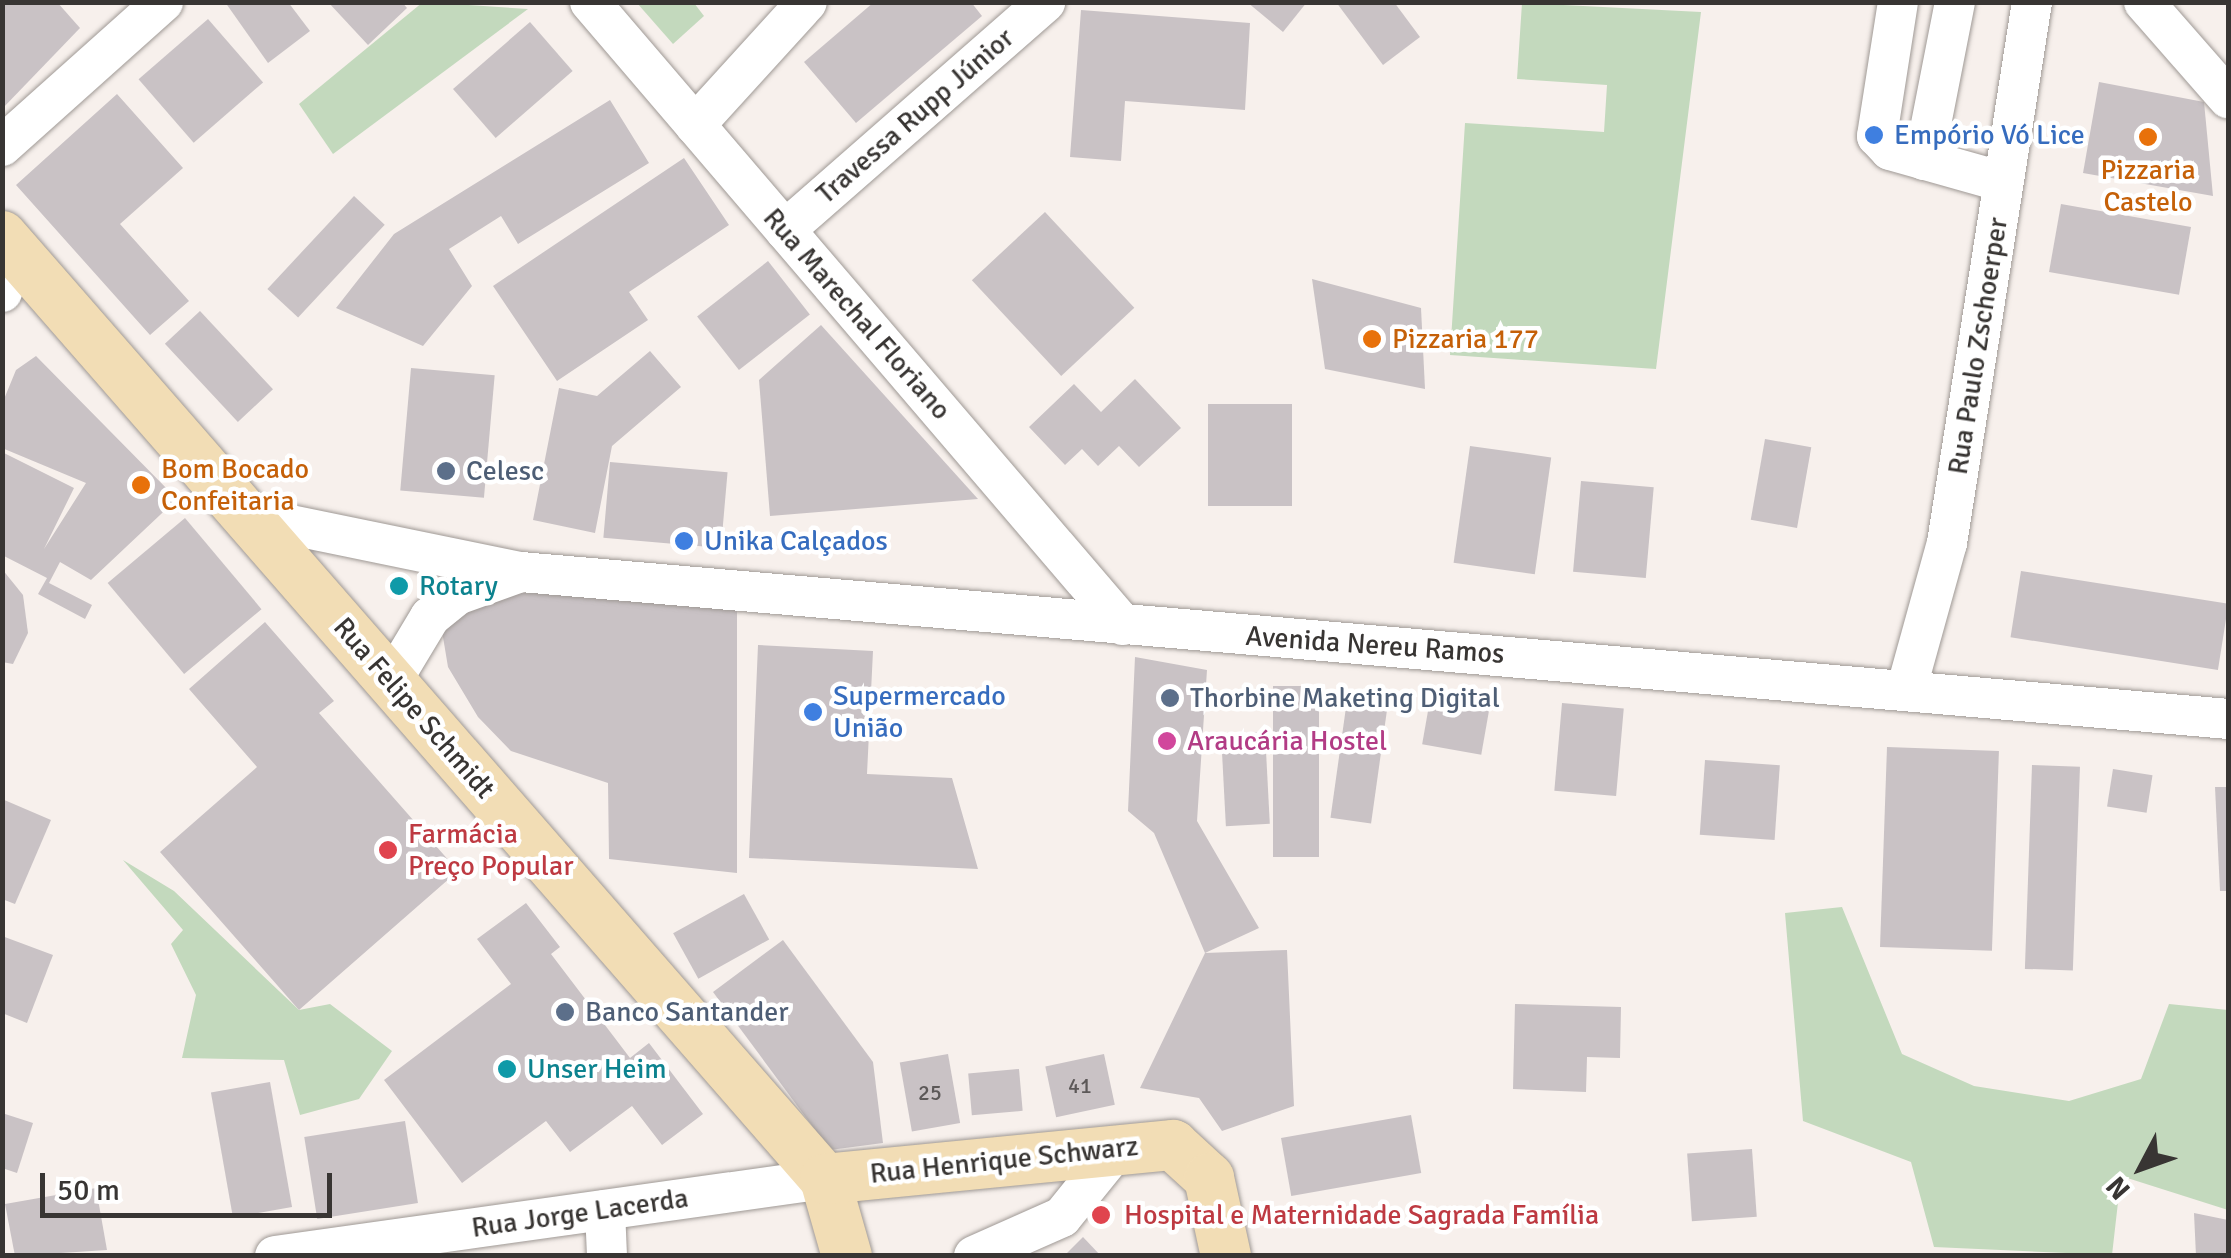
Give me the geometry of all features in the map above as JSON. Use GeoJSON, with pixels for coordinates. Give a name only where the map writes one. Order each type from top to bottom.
{"type":"FeatureCollection","features":[{"type":"Feature","properties":{"kind":"main road","name":"Rua Felipe Schmidt"},"geometry":{"type":"LineString","coordinates":[[7,260],[247,516],[825,1179]]}},
{"type":"Feature","properties":{"kind":"main road","name":"Rua Henrique Schwarz"},"geometry":{"type":"LineString","coordinates":[[825,1179],[1172,1145],[1197,1158],[1226,1256]]}},
{"type":"Feature","properties":{"kind":"main road"},"geometry":{"type":"LineString","coordinates":[[825,1179],[847,1256]]}},
{"type":"Feature","properties":{"kind":"street"},"geometry":{"type":"LineString","coordinates":[[2,146],[164,2]]}},
{"type":"Feature","properties":{"kind":"street","name":"Rua Marechal Floriano"},"geometry":{"type":"LineString","coordinates":[[590,2],[1124,625]]}},
{"type":"Feature","properties":{"kind":"street"},"geometry":{"type":"LineString","coordinates":[[695,125],[807,2]]}},
{"type":"Feature","properties":{"kind":"street","name":"Travessa Rupp Júnior"},"geometry":{"type":"LineString","coordinates":[[786,230],[1046,2]]}},
{"type":"Feature","properties":{"kind":"street"},"geometry":{"type":"LineString","coordinates":[[1898,2],[1877,136],[1924,160],[2003,182]]}},
{"type":"Feature","properties":{"kind":"street"},"geometry":{"type":"LineString","coordinates":[[1924,160],[1955,2]]}},
{"type":"Feature","properties":{"kind":"street","name":"Rua Paulo Zschoerper"},"geometry":{"type":"LineString","coordinates":[[1907,687],[1947,542],[2032,2]]}},
{"type":"Feature","properties":{"kind":"street"},"geometry":{"type":"LineString","coordinates":[[2144,2],[2228,98]]}},
{"type":"Feature","properties":{"kind":"street","name":"Avenida Nereu Ramos"},"geometry":{"type":"LineString","coordinates":[[247,516],[522,572],[1124,625],[1907,687],[2228,719]]}},
{"type":"Feature","properties":{"kind":"street","name":"Avenida Nereu Ramos"},"geometry":{"type":"LineString","coordinates":[[391,682],[443,606],[488,579],[522,572]]}},
{"type":"Feature","properties":{"kind":"street"},"geometry":{"type":"LineString","coordinates":[[974,1256],[1062,1218],[1116,1150]]}},
{"type":"Feature","properties":{"kind":"street","name":"Rua Jorge Lacerda"},"geometry":{"type":"LineString","coordinates":[[275,1256],[825,1179]]}},
{"type":"Feature","properties":{"kind":"street"},"geometry":{"type":"LineString","coordinates":[[606,1210],[607,1256]]}},
{"type":"Feature","properties":{"kind":"green space"},"geometry":{"type":"Polygon","coordinates":[[[423,2],[528,9],[333,154],[299,104],[423,2]]]}},
{"type":"Feature","properties":{"kind":"green space"},"geometry":{"type":"Polygon","coordinates":[[[637,3],[694,3],[704,16],[673,44],[637,3]]]}},
{"type":"Feature","properties":{"kind":"green space"},"geometry":{"type":"Polygon","coordinates":[[[1522,3],[1701,12],[1656,369],[1450,355],[1465,123],[1604,132],[1607,85],[1517,79],[1522,3]]]}},
{"type":"Feature","properties":{"kind":"green space"},"geometry":{"type":"Polygon","coordinates":[[[123,860],[174,891],[299,1010],[330,1004],[392,1051],[359,1099],[300,1115],[284,1060],[182,1058],[196,995],[171,944],[183,930],[123,860]]]}},
{"type":"Feature","properties":{"kind":"green space"},"geometry":{"type":"Polygon","coordinates":[[[1842,907],[1902,1054],[1974,1086],[2069,1101],[2141,1079],[2169,1004],[2228,1010],[2228,1210],[2121,1176],[2112,1255],[1934,1247],[1911,1162],[1803,1121],[1785,913],[1842,907]]]}},
{"type":"Feature","properties":{"kind":"building"},"geometry":{"type":"Polygon","coordinates":[[[2,2],[57,2],[80,28],[2,109],[2,2]]]}},
{"type":"Feature","properties":{"kind":"building"},"geometry":{"type":"Polygon","coordinates":[[[225,2],[288,2],[310,31],[268,63],[225,2]]]}},
{"type":"Feature","properties":{"kind":"building"},"geometry":{"type":"Polygon","coordinates":[[[328,2],[402,2],[407,8],[368,45],[328,2]]]}},
{"type":"Feature","properties":{"kind":"building"},"geometry":{"type":"Polygon","coordinates":[[[874,2],[971,2],[982,16],[856,123],[804,62],[874,2]]]}},
{"type":"Feature","properties":{"kind":"building"},"geometry":{"type":"Polygon","coordinates":[[[1247,2],[1307,2],[1283,32],[1247,2]]]}},
{"type":"Feature","properties":{"kind":"building"},"geometry":{"type":"Polygon","coordinates":[[[1336,2],[1394,2],[1420,37],[1383,65],[1336,2]]]}},
{"type":"Feature","properties":{"kind":"building"},"geometry":{"type":"Polygon","coordinates":[[[1081,10],[1250,23],[1245,110],[1125,101],[1121,161],[1070,157],[1081,10]]]}},
{"type":"Feature","properties":{"kind":"building"},"geometry":{"type":"Polygon","coordinates":[[[208,19],[263,82],[194,143],[139,79],[208,19]]]}},
{"type":"Feature","properties":{"kind":"building"},"geometry":{"type":"Polygon","coordinates":[[[530,22],[573,71],[496,138],[453,89],[530,22]]]}},
{"type":"Feature","properties":{"kind":"building","name":"Pizzaria Castelo"},"geometry":{"type":"Polygon","coordinates":[[[2099,82],[2204,102],[2213,196],[2083,173],[2099,82]]]}},
{"type":"Feature","properties":{"kind":"building"},"geometry":{"type":"Polygon","coordinates":[[[117,94],[183,168],[120,224],[189,301],[150,335],[16,185],[117,94]]]}},
{"type":"Feature","properties":{"kind":"building"},"geometry":{"type":"Polygon","coordinates":[[[610,100],[649,163],[518,244],[501,216],[449,249],[472,286],[423,346],[336,308],[394,234],[610,100]]]}},
{"type":"Feature","properties":{"kind":"building"},"geometry":{"type":"Polygon","coordinates":[[[684,158],[729,225],[629,292],[648,320],[557,381],[493,286],[684,158]]]}},
{"type":"Feature","properties":{"kind":"building"},"geometry":{"type":"Polygon","coordinates":[[[354,196],[385,225],[298,318],[267,289],[354,196]]]}},
{"type":"Feature","properties":{"kind":"building"},"geometry":{"type":"Polygon","coordinates":[[[2061,204],[2191,227],[2179,295],[2049,272],[2061,204]]]}},
{"type":"Feature","properties":{"kind":"building"},"geometry":{"type":"Polygon","coordinates":[[[1045,212],[1134,308],[1061,376],[972,280],[1045,212]]]}},
{"type":"Feature","properties":{"kind":"building"},"geometry":{"type":"Polygon","coordinates":[[[768,261],[810,315],[739,370],[697,316],[768,261]]]}},
{"type":"Feature","properties":{"kind":"building","name":"Pizzaria 177"},"geometry":{"type":"Polygon","coordinates":[[[1312,279],[1421,308],[1425,389],[1325,369],[1312,279]]]}},
{"type":"Feature","properties":{"kind":"building"},"geometry":{"type":"Polygon","coordinates":[[[200,311],[273,389],[238,422],[165,344],[200,311]]]}},
{"type":"Feature","properties":{"kind":"building"},"geometry":{"type":"Polygon","coordinates":[[[821,325],[978,499],[770,516],[759,380],[821,325]]]}},
{"type":"Feature","properties":{"kind":"building"},"geometry":{"type":"Polygon","coordinates":[[[650,351],[681,387],[612,446],[595,533],[533,520],[559,388],[597,396],[650,351]]]}},
{"type":"Feature","properties":{"kind":"building"},"geometry":{"type":"Polygon","coordinates":[[[36,356],[177,499],[91,580],[60,562],[49,583],[92,605],[85,619],[38,594],[47,578],[2,555],[2,452],[74,488],[44,549],[86,483],[2,448],[2,404],[16,370],[36,356]]]}},
{"type":"Feature","properties":{"kind":"building"},"geometry":{"type":"Polygon","coordinates":[[[411,368],[495,375],[484,498],[400,491],[411,368]]]}},
{"type":"Feature","properties":{"kind":"building"},"geometry":{"type":"Polygon","coordinates":[[[1135,379],[1181,428],[1139,467],[1119,446],[1098,466],[1082,449],[1065,465],[1029,427],[1074,384],[1101,412],[1135,379]]]}},
{"type":"Feature","properties":{"kind":"building"},"geometry":{"type":"Polygon","coordinates":[[[1208,404],[1292,404],[1292,506],[1208,506],[1208,404]]]}},
{"type":"Feature","properties":{"kind":"building"},"geometry":{"type":"Polygon","coordinates":[[[1765,439],[1811,447],[1797,528],[1751,520],[1765,439]]]}},
{"type":"Feature","properties":{"kind":"building"},"geometry":{"type":"Polygon","coordinates":[[[1470,446],[1551,457],[1535,574],[1454,563],[1470,446]]]}},
{"type":"Feature","properties":{"kind":"building"},"geometry":{"type":"Polygon","coordinates":[[[610,462],[728,472],[721,548],[603,538],[610,462]]]}},
{"type":"Feature","properties":{"kind":"building"},"geometry":{"type":"Polygon","coordinates":[[[1581,481],[1654,487],[1646,578],[1573,572],[1581,481]]]}},
{"type":"Feature","properties":{"kind":"building"},"geometry":{"type":"Polygon","coordinates":[[[185,518],[261,609],[184,674],[108,583],[185,518]]]}},
{"type":"Feature","properties":{"kind":"building"},"geometry":{"type":"Polygon","coordinates":[[[2,569],[23,595],[28,633],[13,664],[2,662],[2,569]]]}},
{"type":"Feature","properties":{"kind":"building"},"geometry":{"type":"Polygon","coordinates":[[[2021,571],[2228,604],[2218,670],[2011,637],[2021,571]]]}},
{"type":"Feature","properties":{"kind":"building"},"geometry":{"type":"Polygon","coordinates":[[[475,587],[737,609],[737,873],[609,859],[608,783],[511,751],[478,717],[448,667],[442,631],[475,587]]]}},
{"type":"Feature","properties":{"kind":"building"},"geometry":{"type":"Polygon","coordinates":[[[265,622],[334,701],[319,713],[458,871],[299,1010],[160,852],[257,767],[189,689],[265,622]]]}},
{"type":"Feature","properties":{"kind":"building","name":"Supermercado União"},"geometry":{"type":"Polygon","coordinates":[[[758,645],[873,651],[867,774],[952,778],[978,869],[749,858],[758,645]]]}},
{"type":"Feature","properties":{"kind":"building","name":"Araucária Hostel"},"geometry":{"type":"Polygon","coordinates":[[[1135,657],[1207,670],[1197,821],[1259,928],[1205,953],[1154,833],[1128,811],[1135,657]]]}},
{"type":"Feature","properties":{"kind":"building"},"geometry":{"type":"Polygon","coordinates":[[[1273,686],[1319,686],[1319,857],[1273,857],[1273,686]]]}},
{"type":"Feature","properties":{"kind":"building"},"geometry":{"type":"Polygon","coordinates":[[[1348,693],[1389,699],[1371,823],[1330,818],[1348,693]]]}},
{"type":"Feature","properties":{"kind":"building"},"geometry":{"type":"Polygon","coordinates":[[[1431,694],[1490,704],[1481,755],[1422,744],[1431,694]]]}},
{"type":"Feature","properties":{"kind":"building"},"geometry":{"type":"Polygon","coordinates":[[[1562,703],[1624,708],[1616,796],[1554,791],[1562,703]]]}},
{"type":"Feature","properties":{"kind":"building"},"geometry":{"type":"Polygon","coordinates":[[[1265,732],[1270,824],[1226,826],[1221,734],[1265,732]]]}},
{"type":"Feature","properties":{"kind":"building"},"geometry":{"type":"Polygon","coordinates":[[[1887,747],[1999,751],[1992,951],[1880,947],[1887,747]]]}},
{"type":"Feature","properties":{"kind":"building"},"geometry":{"type":"Polygon","coordinates":[[[1705,760],[1780,765],[1775,840],[1700,835],[1705,760]]]}},
{"type":"Feature","properties":{"kind":"building"},"geometry":{"type":"Polygon","coordinates":[[[2032,765],[2080,767],[2073,971],[2025,969],[2032,765]]]}},
{"type":"Feature","properties":{"kind":"building"},"geometry":{"type":"Polygon","coordinates":[[[2113,769],[2153,775],[2147,813],[2107,807],[2113,769]]]}},
{"type":"Feature","properties":{"kind":"building"},"geometry":{"type":"Polygon","coordinates":[[[2215,787],[2228,787],[2228,891],[2220,891],[2215,787]]]}},
{"type":"Feature","properties":{"kind":"building"},"geometry":{"type":"Polygon","coordinates":[[[2,799],[51,820],[15,904],[2,899],[2,799]]]}},
{"type":"Feature","properties":{"kind":"building"},"geometry":{"type":"Polygon","coordinates":[[[744,894],[769,939],[698,979],[673,933],[744,894]]]}},
{"type":"Feature","properties":{"kind":"building","name":"Unser Heim"},"geometry":{"type":"Polygon","coordinates":[[[526,903],[560,947],[551,954],[630,1058],[649,1043],[703,1114],[662,1145],[632,1106],[570,1152],[546,1121],[462,1183],[384,1080],[511,984],[477,939],[526,903]]]}},
{"type":"Feature","properties":{"kind":"building"},"geometry":{"type":"Polygon","coordinates":[[[2,936],[53,955],[27,1023],[2,1013],[2,936]]]}},
{"type":"Feature","properties":{"kind":"building"},"geometry":{"type":"Polygon","coordinates":[[[783,940],[873,1062],[883,1143],[830,1150],[713,992],[783,940]]]}},
{"type":"Feature","properties":{"kind":"building"},"geometry":{"type":"Polygon","coordinates":[[[1287,950],[1294,1106],[1222,1131],[1199,1098],[1140,1088],[1205,953],[1287,950]]]}},
{"type":"Feature","properties":{"kind":"building"},"geometry":{"type":"Polygon","coordinates":[[[1515,1004],[1621,1007],[1620,1058],[1587,1057],[1586,1092],[1513,1089],[1515,1004]]]}},
{"type":"Feature","properties":{"kind":"building"},"geometry":{"type":"Polygon","coordinates":[[[948,1054],[960,1123],[912,1131],[900,1063],[948,1054]]]}},
{"type":"Feature","properties":{"kind":"building"},"geometry":{"type":"Polygon","coordinates":[[[1104,1054],[1115,1105],[1056,1117],[1045,1066],[1104,1054]]]}},
{"type":"Feature","properties":{"kind":"building"},"geometry":{"type":"Polygon","coordinates":[[[1019,1069],[1023,1111],[972,1115],[968,1073],[1019,1069]]]}},
{"type":"Feature","properties":{"kind":"building"},"geometry":{"type":"Polygon","coordinates":[[[270,1082],[292,1207],[233,1217],[211,1092],[270,1082]]]}},
{"type":"Feature","properties":{"kind":"building"},"geometry":{"type":"Polygon","coordinates":[[[2,1113],[33,1123],[17,1173],[2,1168],[2,1113]]]}},
{"type":"Feature","properties":{"kind":"building"},"geometry":{"type":"Polygon","coordinates":[[[1411,1115],[1421,1173],[1291,1196],[1281,1138],[1411,1115]]]}},
{"type":"Feature","properties":{"kind":"building"},"geometry":{"type":"Polygon","coordinates":[[[405,1121],[418,1203],[317,1219],[304,1137],[405,1121]]]}},
{"type":"Feature","properties":{"kind":"building"},"geometry":{"type":"Polygon","coordinates":[[[1752,1149],[1757,1217],[1692,1221],[1687,1154],[1752,1149]]]}},
{"type":"Feature","properties":{"kind":"building"},"geometry":{"type":"Polygon","coordinates":[[[96,1188],[107,1250],[15,1256],[5,1204],[96,1188]]]}},
{"type":"Feature","properties":{"kind":"building"},"geometry":{"type":"Polygon","coordinates":[[[2194,1213],[2228,1220],[2228,1256],[2196,1256],[2194,1213]]]}},
{"type":"Feature","properties":{"kind":"building"},"geometry":{"type":"Polygon","coordinates":[[[1083,1237],[1101,1256],[1064,1256],[1083,1237]]]}},
{"type":"Feature","properties":{"kind":"place","name":"Empório Vó Lice"},"geometry":{"type":"Point","coordinates":[1874,135]}},
{"type":"Feature","properties":{"kind":"place","name":"Pizzaria Castelo"},"geometry":{"type":"Point","coordinates":[2148,137]}},
{"type":"Feature","properties":{"kind":"place","name":"Pizzaria 177"},"geometry":{"type":"Point","coordinates":[1372,339]}},
{"type":"Feature","properties":{"kind":"place","name":"Celesc"},"geometry":{"type":"Point","coordinates":[446,471]}},
{"type":"Feature","properties":{"kind":"place","name":"Bom Bocado Confeitaria"},"geometry":{"type":"Point","coordinates":[141,485]}},
{"type":"Feature","properties":{"kind":"place","name":"Unika Calçados"},"geometry":{"type":"Point","coordinates":[684,541]}},
{"type":"Feature","properties":{"kind":"place","name":"Rotary"},"geometry":{"type":"Point","coordinates":[399,586]}},
{"type":"Feature","properties":{"kind":"place","name":"Thorbine Maketing Digital"},"geometry":{"type":"Point","coordinates":[1170,698]}},
{"type":"Feature","properties":{"kind":"place","name":"Supermercado União"},"geometry":{"type":"Point","coordinates":[813,712]}},
{"type":"Feature","properties":{"kind":"place","name":"Araucária Hostel"},"geometry":{"type":"Point","coordinates":[1167,741]}},
{"type":"Feature","properties":{"kind":"place","name":"Farmácia Preço Popular"},"geometry":{"type":"Point","coordinates":[388,850]}},
{"type":"Feature","properties":{"kind":"place","name":"Banco Santander"},"geometry":{"type":"Point","coordinates":[565,1012]}},
{"type":"Feature","properties":{"kind":"place","name":"Unser Heim"},"geometry":{"type":"Point","coordinates":[507,1069]}},
{"type":"Feature","properties":{"kind":"place","name":"Hospital e Maternidade Sagrada Família"},"geometry":{"type":"Point","coordinates":[1101,1215]}}]}
